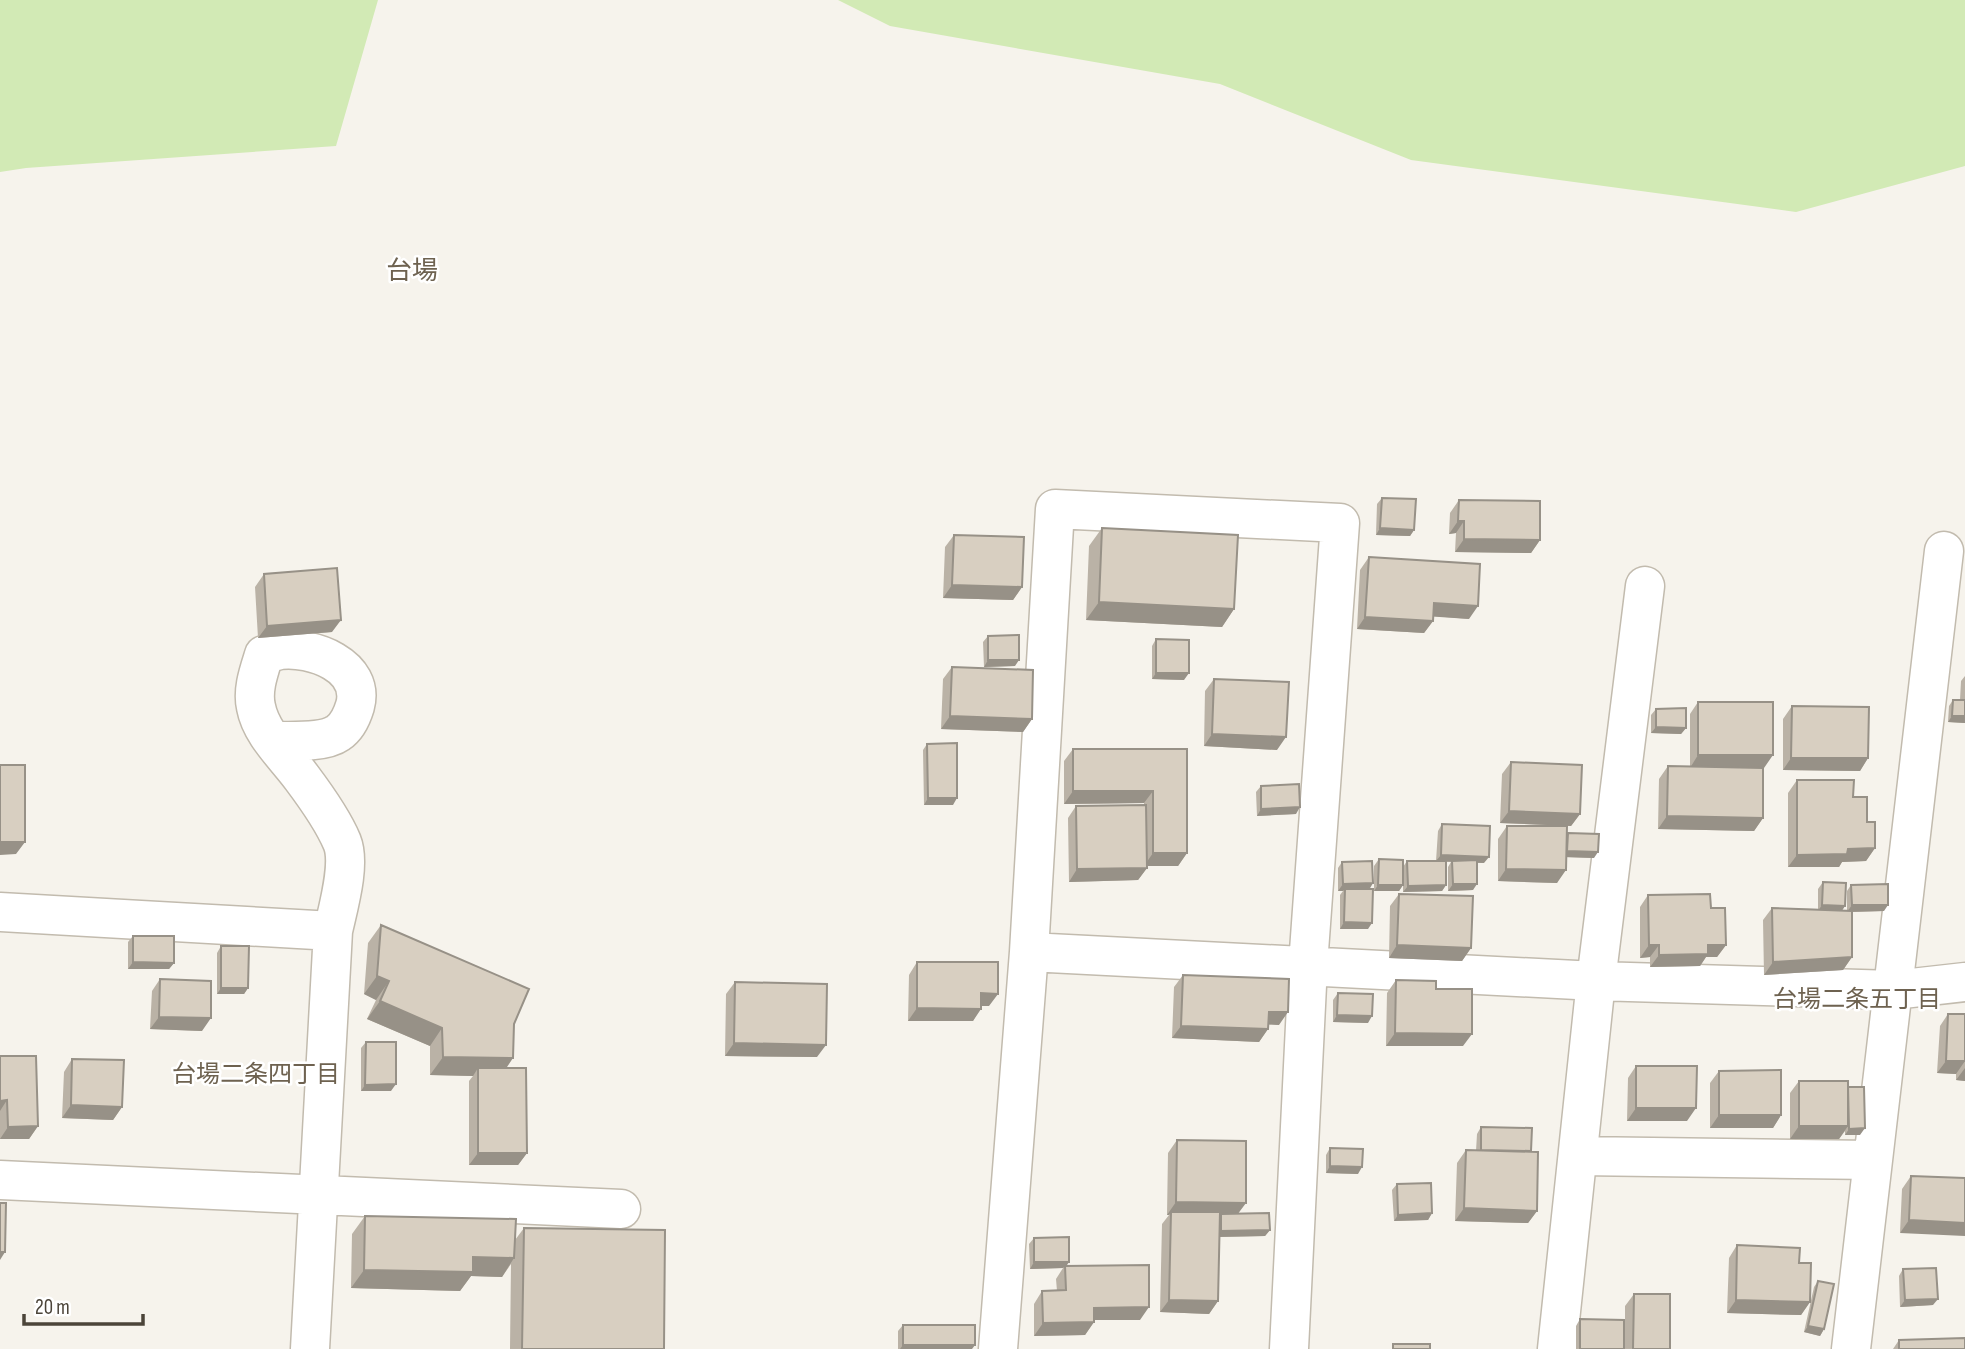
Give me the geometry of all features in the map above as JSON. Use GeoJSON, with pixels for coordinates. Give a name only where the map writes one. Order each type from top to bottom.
{"type":"FeatureCollection","features":[{"type":"Feature","properties":{"kind":"street"},"geometry":{"type":"LineString","coordinates":[[998,1349],[1028,952],[1055,509],[1340,523],[1308,965],[1289,1349]]}},
{"type":"Feature","properties":{"kind":"street"},"geometry":{"type":"LineString","coordinates":[[1851,1349],[1944,551]]}},
{"type":"Feature","properties":{"kind":"street"},"geometry":{"type":"LineString","coordinates":[[1557,1349],[1596,981],[1645,586]]}},
{"type":"Feature","properties":{"kind":"street"},"geometry":{"type":"LineString","coordinates":[[273,741],[303,779],[343,844],[344,884],[332,931],[310,1349]]}},
{"type":"Feature","properties":{"kind":"street"},"geometry":{"type":"LineString","coordinates":[[0,912],[332,931]]}},
{"type":"Feature","properties":{"kind":"street"},"geometry":{"type":"LineString","coordinates":[[1028,952],[1596,981],[1894,990],[1965,982]]}},
{"type":"Feature","properties":{"kind":"street"},"geometry":{"type":"LineString","coordinates":[[1579,1156],[1872,1160]]}},
{"type":"Feature","properties":{"kind":"street"},"geometry":{"type":"LineString","coordinates":[[0,1181],[621,1209]]}},
{"type":"Feature","properties":{"kind":"green space"},"geometry":{"type":"Polygon","coordinates":[[[0,0],[378,0],[336,146],[0,172],[0,0]]]}},
{"type":"Feature","properties":{"kind":"green space"},"geometry":{"type":"Polygon","coordinates":[[[838,0],[1965,0],[1965,166],[1796,212],[1411,160],[1220,84],[890,26],[838,0]]]}},
{"type":"Feature","properties":{"kind":"building"},"geometry":{"type":"Polygon","coordinates":[[[1382,498],[1416,499],[1414,530],[1380,528],[1382,498]]]}},
{"type":"Feature","properties":{"kind":"building"},"geometry":{"type":"Polygon","coordinates":[[[1459,500],[1540,501],[1540,540],[1464,539],[1464,521],[1458,521],[1459,500]]]}},
{"type":"Feature","properties":{"kind":"building"},"geometry":{"type":"Polygon","coordinates":[[[1102,528],[1238,535],[1234,609],[1099,602],[1102,528]]]}},
{"type":"Feature","properties":{"kind":"building"},"geometry":{"type":"Polygon","coordinates":[[[954,535],[1024,537],[1022,587],[952,585],[954,535]]]}},
{"type":"Feature","properties":{"kind":"building"},"geometry":{"type":"Polygon","coordinates":[[[1369,557],[1480,564],[1478,606],[1434,603],[1433,621],[1365,617],[1369,557]]]}},
{"type":"Feature","properties":{"kind":"building"},"geometry":{"type":"Polygon","coordinates":[[[337,568],[341,620],[267,626],[264,574],[337,568]]]}},
{"type":"Feature","properties":{"kind":"building"},"geometry":{"type":"Polygon","coordinates":[[[1019,635],[1019,660],[988,660],[988,636],[1019,635]]]}},
{"type":"Feature","properties":{"kind":"building"},"geometry":{"type":"Polygon","coordinates":[[[1156,639],[1189,640],[1189,673],[1156,673],[1156,639]]]}},
{"type":"Feature","properties":{"kind":"building"},"geometry":{"type":"Polygon","coordinates":[[[952,667],[1033,670],[1032,719],[950,716],[952,667]]]}},
{"type":"Feature","properties":{"kind":"building"},"geometry":{"type":"Polygon","coordinates":[[[1214,679],[1289,682],[1286,737],[1212,734],[1214,679]]]}},
{"type":"Feature","properties":{"kind":"building"},"geometry":{"type":"Polygon","coordinates":[[[1953,700],[1965,700],[1965,716],[1952,716],[1953,700]]]}},
{"type":"Feature","properties":{"kind":"building"},"geometry":{"type":"Polygon","coordinates":[[[1698,702],[1773,702],[1773,755],[1698,755],[1698,702]]]}},
{"type":"Feature","properties":{"kind":"building"},"geometry":{"type":"Polygon","coordinates":[[[1792,706],[1869,707],[1868,758],[1791,758],[1792,706]]]}},
{"type":"Feature","properties":{"kind":"building"},"geometry":{"type":"Polygon","coordinates":[[[1686,708],[1686,728],[1656,727],[1656,709],[1686,708]]]}},
{"type":"Feature","properties":{"kind":"building"},"geometry":{"type":"Polygon","coordinates":[[[957,743],[957,798],[928,798],[927,744],[957,743]]]}},
{"type":"Feature","properties":{"kind":"building"},"geometry":{"type":"Polygon","coordinates":[[[1073,749],[1187,749],[1187,853],[1153,853],[1153,791],[1073,791],[1073,749]]]}},
{"type":"Feature","properties":{"kind":"building"},"geometry":{"type":"Polygon","coordinates":[[[1511,762],[1582,765],[1580,814],[1509,811],[1511,762]]]}},
{"type":"Feature","properties":{"kind":"building"},"geometry":{"type":"Polygon","coordinates":[[[0,765],[25,765],[25,842],[0,842],[0,765]]]}},
{"type":"Feature","properties":{"kind":"building"},"geometry":{"type":"Polygon","coordinates":[[[1668,766],[1763,768],[1763,818],[1667,816],[1668,766]]]}},
{"type":"Feature","properties":{"kind":"building"},"geometry":{"type":"Polygon","coordinates":[[[1797,780],[1854,780],[1853,797],[1867,797],[1867,822],[1875,822],[1875,848],[1848,849],[1847,854],[1797,855],[1797,780]]]}},
{"type":"Feature","properties":{"kind":"building"},"geometry":{"type":"Polygon","coordinates":[[[1299,784],[1300,807],[1261,809],[1261,786],[1299,784]]]}},
{"type":"Feature","properties":{"kind":"building"},"geometry":{"type":"Polygon","coordinates":[[[1146,805],[1147,868],[1077,869],[1076,806],[1146,805]]]}},
{"type":"Feature","properties":{"kind":"building"},"geometry":{"type":"Polygon","coordinates":[[[1442,824],[1490,826],[1489,857],[1441,855],[1442,824]]]}},
{"type":"Feature","properties":{"kind":"building"},"geometry":{"type":"Polygon","coordinates":[[[1507,826],[1567,826],[1566,870],[1506,869],[1507,826]]]}},
{"type":"Feature","properties":{"kind":"building"},"geometry":{"type":"Polygon","coordinates":[[[1568,833],[1599,834],[1598,852],[1567,851],[1568,833]]]}},
{"type":"Feature","properties":{"kind":"building"},"geometry":{"type":"Polygon","coordinates":[[[1379,859],[1403,860],[1403,885],[1378,885],[1379,859]]]}},
{"type":"Feature","properties":{"kind":"building"},"geometry":{"type":"Polygon","coordinates":[[[1477,860],[1477,884],[1453,884],[1452,861],[1477,860]]]}},
{"type":"Feature","properties":{"kind":"building"},"geometry":{"type":"Polygon","coordinates":[[[1372,861],[1373,883],[1343,884],[1342,862],[1372,861]]]}},
{"type":"Feature","properties":{"kind":"building"},"geometry":{"type":"Polygon","coordinates":[[[1407,861],[1446,861],[1446,885],[1408,886],[1407,861]]]}},
{"type":"Feature","properties":{"kind":"building"},"geometry":{"type":"Polygon","coordinates":[[[1823,882],[1846,883],[1845,906],[1822,905],[1823,882]]]}},
{"type":"Feature","properties":{"kind":"building"},"geometry":{"type":"Polygon","coordinates":[[[1888,884],[1888,905],[1852,905],[1851,885],[1888,884]]]}},
{"type":"Feature","properties":{"kind":"building"},"geometry":{"type":"Polygon","coordinates":[[[1345,889],[1373,889],[1372,923],[1344,922],[1345,889]]]}},
{"type":"Feature","properties":{"kind":"building"},"geometry":{"type":"Polygon","coordinates":[[[1399,894],[1473,896],[1471,948],[1397,945],[1399,894]]]}},
{"type":"Feature","properties":{"kind":"building"},"geometry":{"type":"Polygon","coordinates":[[[1710,894],[1711,908],[1725,908],[1726,945],[1708,945],[1708,954],[1659,955],[1659,945],[1649,945],[1648,895],[1710,894]]]}},
{"type":"Feature","properties":{"kind":"building"},"geometry":{"type":"Polygon","coordinates":[[[1772,908],[1852,911],[1852,957],[1773,962],[1772,908]]]}},
{"type":"Feature","properties":{"kind":"building"},"geometry":{"type":"Polygon","coordinates":[[[381,925],[529,989],[514,1024],[513,1058],[443,1057],[442,1028],[380,1001],[389,981],[377,976],[381,925]]]}},
{"type":"Feature","properties":{"kind":"building"},"geometry":{"type":"Polygon","coordinates":[[[133,936],[174,936],[174,963],[133,962],[133,936]]]}},
{"type":"Feature","properties":{"kind":"building"},"geometry":{"type":"Polygon","coordinates":[[[221,946],[249,946],[248,988],[221,988],[221,946]]]}},
{"type":"Feature","properties":{"kind":"building"},"geometry":{"type":"Polygon","coordinates":[[[917,962],[998,962],[998,994],[981,993],[981,1009],[917,1008],[917,962]]]}},
{"type":"Feature","properties":{"kind":"building"},"geometry":{"type":"Polygon","coordinates":[[[1183,975],[1289,979],[1288,1012],[1269,1012],[1268,1029],[1181,1026],[1183,975]]]}},
{"type":"Feature","properties":{"kind":"building"},"geometry":{"type":"Polygon","coordinates":[[[160,979],[211,981],[211,1018],[159,1017],[160,979]]]}},
{"type":"Feature","properties":{"kind":"building"},"geometry":{"type":"Polygon","coordinates":[[[1396,980],[1436,981],[1436,989],[1472,989],[1472,1034],[1395,1033],[1396,980]]]}},
{"type":"Feature","properties":{"kind":"building"},"geometry":{"type":"Polygon","coordinates":[[[735,982],[827,984],[826,1045],[734,1043],[735,982]]]}},
{"type":"Feature","properties":{"kind":"building"},"geometry":{"type":"Polygon","coordinates":[[[1338,993],[1373,994],[1372,1016],[1337,1015],[1338,993]]]}},
{"type":"Feature","properties":{"kind":"building"},"geometry":{"type":"Polygon","coordinates":[[[1948,1014],[1965,1014],[1965,1061],[1946,1061],[1948,1014]]]}},
{"type":"Feature","properties":{"kind":"building"},"geometry":{"type":"Polygon","coordinates":[[[366,1042],[396,1042],[396,1084],[365,1085],[366,1042]]]}},
{"type":"Feature","properties":{"kind":"building"},"geometry":{"type":"Polygon","coordinates":[[[0,1056],[36,1056],[38,1126],[8,1127],[7,1100],[0,1101],[0,1056]]]}},
{"type":"Feature","properties":{"kind":"building"},"geometry":{"type":"Polygon","coordinates":[[[72,1059],[124,1060],[122,1107],[71,1105],[72,1059]]]}},
{"type":"Feature","properties":{"kind":"building"},"geometry":{"type":"Polygon","coordinates":[[[1636,1066],[1697,1066],[1696,1108],[1636,1108],[1636,1066]]]}},
{"type":"Feature","properties":{"kind":"building"},"geometry":{"type":"Polygon","coordinates":[[[478,1068],[526,1068],[527,1153],[478,1153],[478,1068]]]}},
{"type":"Feature","properties":{"kind":"building"},"geometry":{"type":"Polygon","coordinates":[[[1781,1070],[1781,1115],[1719,1115],[1719,1071],[1781,1070]]]}},
{"type":"Feature","properties":{"kind":"building"},"geometry":{"type":"Polygon","coordinates":[[[1799,1081],[1848,1081],[1848,1126],[1799,1126],[1799,1081]]]}},
{"type":"Feature","properties":{"kind":"building"},"geometry":{"type":"Polygon","coordinates":[[[1848,1087],[1864,1087],[1865,1128],[1849,1129],[1848,1087]]]}},
{"type":"Feature","properties":{"kind":"building"},"geometry":{"type":"Polygon","coordinates":[[[1481,1127],[1532,1128],[1531,1151],[1481,1150],[1481,1127]]]}},
{"type":"Feature","properties":{"kind":"building"},"geometry":{"type":"Polygon","coordinates":[[[1177,1140],[1246,1141],[1246,1203],[1176,1202],[1177,1140]]]}},
{"type":"Feature","properties":{"kind":"building"},"geometry":{"type":"Polygon","coordinates":[[[1330,1148],[1363,1149],[1362,1167],[1330,1166],[1330,1148]]]}},
{"type":"Feature","properties":{"kind":"building"},"geometry":{"type":"Polygon","coordinates":[[[1466,1150],[1538,1152],[1537,1211],[1464,1208],[1466,1150]]]}},
{"type":"Feature","properties":{"kind":"building"},"geometry":{"type":"Polygon","coordinates":[[[1911,1176],[1965,1178],[1965,1223],[1909,1220],[1911,1176]]]}},
{"type":"Feature","properties":{"kind":"building"},"geometry":{"type":"Polygon","coordinates":[[[1431,1183],[1432,1213],[1398,1215],[1397,1184],[1431,1183]]]}},
{"type":"Feature","properties":{"kind":"building"},"geometry":{"type":"Polygon","coordinates":[[[0,1203],[6,1203],[5,1252],[0,1252],[0,1203]]]}},
{"type":"Feature","properties":{"kind":"building"},"geometry":{"type":"Polygon","coordinates":[[[1171,1212],[1220,1212],[1218,1301],[1169,1300],[1171,1212]]]}},
{"type":"Feature","properties":{"kind":"building"},"geometry":{"type":"Polygon","coordinates":[[[1269,1213],[1270,1230],[1221,1231],[1221,1214],[1269,1213]]]}},
{"type":"Feature","properties":{"kind":"building"},"geometry":{"type":"Polygon","coordinates":[[[365,1216],[516,1219],[514,1258],[473,1257],[473,1272],[364,1270],[365,1216]]]}},
{"type":"Feature","properties":{"kind":"building"},"geometry":{"type":"Polygon","coordinates":[[[524,1228],[665,1230],[664,1349],[522,1349],[524,1228]]]}},
{"type":"Feature","properties":{"kind":"building"},"geometry":{"type":"Polygon","coordinates":[[[1069,1237],[1069,1262],[1034,1262],[1034,1238],[1069,1237]]]}},
{"type":"Feature","properties":{"kind":"building"},"geometry":{"type":"Polygon","coordinates":[[[1737,1245],[1800,1248],[1799,1263],[1811,1263],[1810,1302],[1736,1300],[1737,1245]]]}},
{"type":"Feature","properties":{"kind":"building"},"geometry":{"type":"Polygon","coordinates":[[[1149,1265],[1149,1307],[1094,1308],[1094,1322],[1043,1323],[1042,1291],[1066,1290],[1065,1266],[1149,1265]]]}},
{"type":"Feature","properties":{"kind":"building"},"geometry":{"type":"Polygon","coordinates":[[[1936,1268],[1938,1299],[1905,1300],[1903,1269],[1936,1268]]]}},
{"type":"Feature","properties":{"kind":"building"},"geometry":{"type":"Polygon","coordinates":[[[1818,1281],[1834,1284],[1824,1329],[1808,1326],[1818,1281]]]}},
{"type":"Feature","properties":{"kind":"building"},"geometry":{"type":"Polygon","coordinates":[[[1634,1294],[1670,1294],[1670,1349],[1633,1349],[1634,1294]]]}},
{"type":"Feature","properties":{"kind":"building"},"geometry":{"type":"Polygon","coordinates":[[[1580,1319],[1624,1320],[1624,1349],[1580,1349],[1580,1319]]]}},
{"type":"Feature","properties":{"kind":"building"},"geometry":{"type":"Polygon","coordinates":[[[903,1325],[975,1325],[975,1345],[903,1345],[903,1325]]]}},
{"type":"Feature","properties":{"kind":"building"},"geometry":{"type":"Polygon","coordinates":[[[1965,1338],[1965,1349],[1899,1349],[1899,1340],[1965,1338]]]}},
{"type":"Feature","properties":{"kind":"building"},"geometry":{"type":"Polygon","coordinates":[[[1393,1344],[1430,1344],[1430,1349],[1393,1349],[1393,1344]]]}},
{"type":"Feature","properties":{"kind":"district","name":"台場"},"geometry":{"type":"Point","coordinates":[412,270]}},
{"type":"Feature","properties":{"kind":"district","name":"台場二条五丁目"},"geometry":{"type":"Point","coordinates":[1857,999]}},
{"type":"Feature","properties":{"kind":"district","name":"台場二条四丁目"},"geometry":{"type":"Point","coordinates":[256,1074]}}]}
